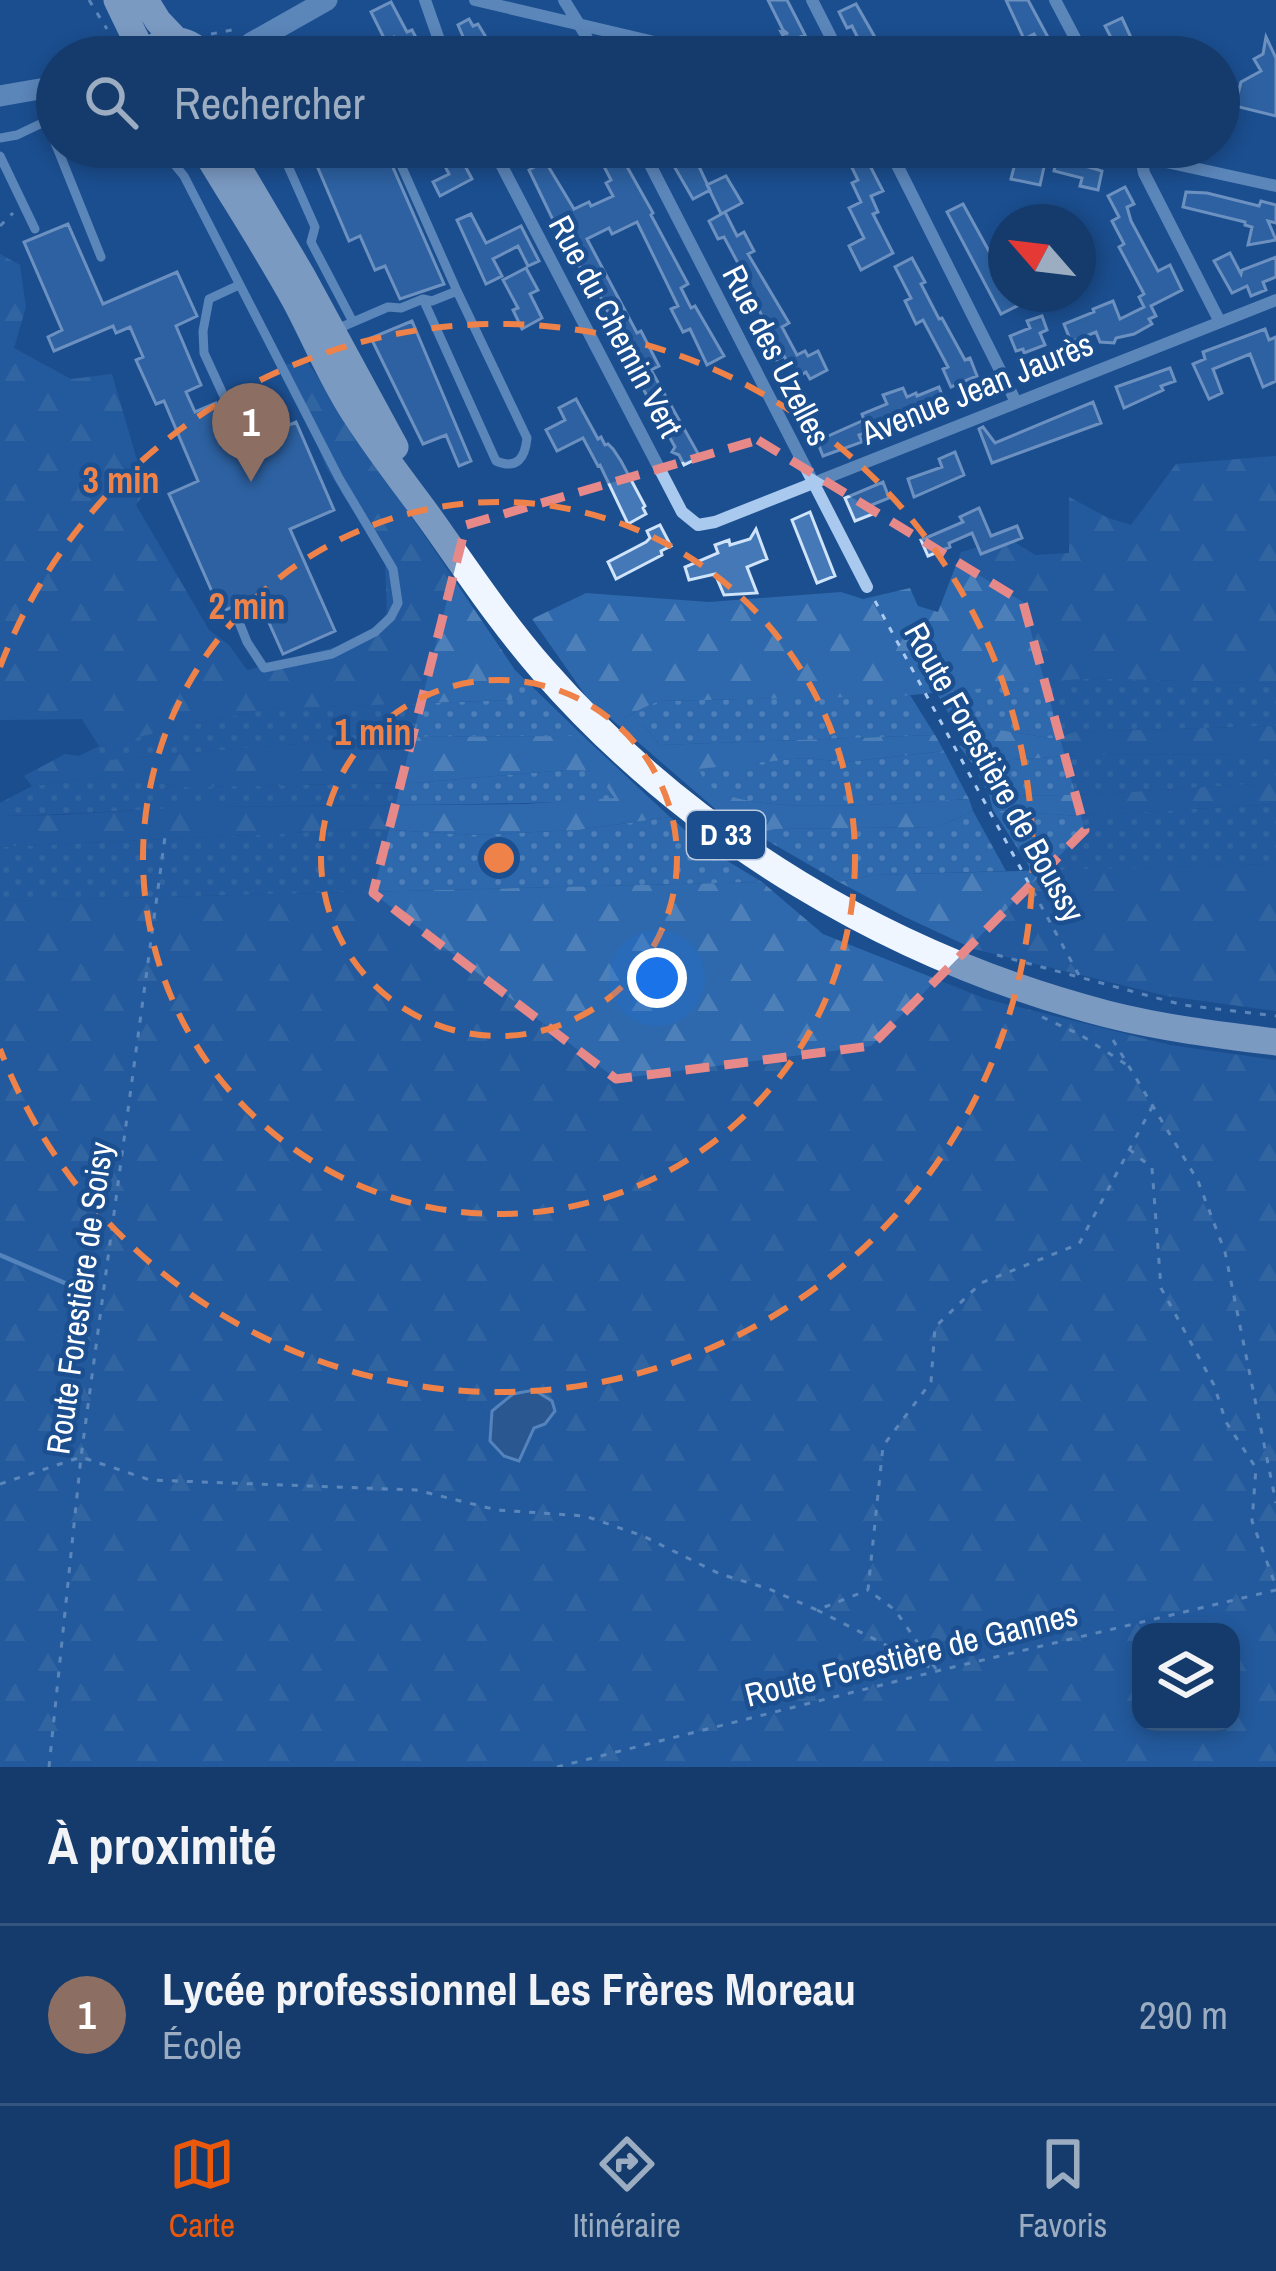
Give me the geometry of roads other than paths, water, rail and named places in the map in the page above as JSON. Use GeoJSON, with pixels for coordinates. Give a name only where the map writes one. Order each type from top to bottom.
{"type":"FeatureCollection","features":[{"type":"Feature","properties":{"kind":"main road"},"geometry":{"type":"LineString","coordinates":[[117,0],[129,36]]}},
{"type":"Feature","properties":{"kind":"main road"},"geometry":{"type":"LineString","coordinates":[[145,0],[158,21],[177,36]]}},
{"type":"Feature","properties":{"kind":"main road","name":"D 33"},"geometry":{"type":"LineString","coordinates":[[215,168],[295,301],[355,415],[493,609],[597,727],[696,813],[803,886],[909,944],[1032,992],[1173,1028],[1276,1042]]}},
{"type":"Feature","properties":{"kind":"main road","name":"D 33"},"geometry":{"type":"LineString","coordinates":[[240,168],[343,327],[434,526]]}},
{"type":"Feature","properties":{"kind":"street"},"geometry":{"type":"LineString","coordinates":[[267,36],[327,0]]}},
{"type":"Feature","properties":{"kind":"street"},"geometry":{"type":"LineString","coordinates":[[425,0],[438,36]]}},
{"type":"Feature","properties":{"kind":"street"},"geometry":{"type":"LineString","coordinates":[[475,0],[625,36]]}},
{"type":"Feature","properties":{"kind":"street"},"geometry":{"type":"LineString","coordinates":[[564,0],[585,36]]}},
{"type":"Feature","properties":{"kind":"street"},"geometry":{"type":"LineString","coordinates":[[812,0],[830,36]]}},
{"type":"Feature","properties":{"kind":"street"},"geometry":{"type":"LineString","coordinates":[[1055,0],[1073,36]]}},
{"type":"Feature","properties":{"kind":"street"},"geometry":{"type":"LineString","coordinates":[[0,96],[36,90]]}},
{"type":"Feature","properties":{"kind":"street","name":"Rue du Chemin Vert"},"geometry":{"type":"LineString","coordinates":[[503,168],[682,512],[698,525]]}},
{"type":"Feature","properties":{"kind":"street","name":"Rue des Uzelles"},"geometry":{"type":"LineString","coordinates":[[651,168],[867,587]]}},
{"type":"Feature","properties":{"kind":"street"},"geometry":{"type":"LineString","coordinates":[[899,168],[1016,402]]}},
{"type":"Feature","properties":{"kind":"street"},"geometry":{"type":"LineString","coordinates":[[1142,168],[1220,322]]}},
{"type":"Feature","properties":{"kind":"street"},"geometry":{"type":"LineString","coordinates":[[1198,168],[1276,186]]}},
{"type":"Feature","properties":{"kind":"street","name":"Avenue Jean Jaurès"},"geometry":{"type":"LineString","coordinates":[[698,525],[1276,300]]}},
{"type":"Feature","properties":{"kind":"lane"},"geometry":{"type":"LineString","coordinates":[[0,138],[36,127]]}},
{"type":"Feature","properties":{"kind":"lane"},"geometry":{"type":"LineString","coordinates":[[0,156],[35,229]]}},
{"type":"Feature","properties":{"kind":"lane"},"geometry":{"type":"LineString","coordinates":[[65,168],[101,257]]}},
{"type":"Feature","properties":{"kind":"lane"},"geometry":{"type":"LineString","coordinates":[[177,168],[339,478],[394,569],[398,603],[391,617],[375,632],[332,654],[264,668],[237,617]]}},
{"type":"Feature","properties":{"kind":"lane"},"geometry":{"type":"LineString","coordinates":[[289,168],[315,226],[311,242],[343,327],[388,307],[401,308],[423,299],[432,302],[457,291]]}},
{"type":"Feature","properties":{"kind":"lane"},"geometry":{"type":"LineString","coordinates":[[403,168],[527,438],[526,452],[517,462],[496,461],[423,299]]}},
{"type":"Feature","properties":{"kind":"lane"},"geometry":{"type":"LineString","coordinates":[[239,285],[208,299],[204,353],[250,453]]}},
{"type":"Feature","properties":{"kind":"waterway"},"geometry":{"type":"LineString","coordinates":[[0,1255],[81,1290]]}},
{"type":"Feature","properties":{"kind":"place","name":"Lycée professionnel Les Frères Moreau"},"geometry":{"type":"Point","coordinates":[251,482]}}]}
